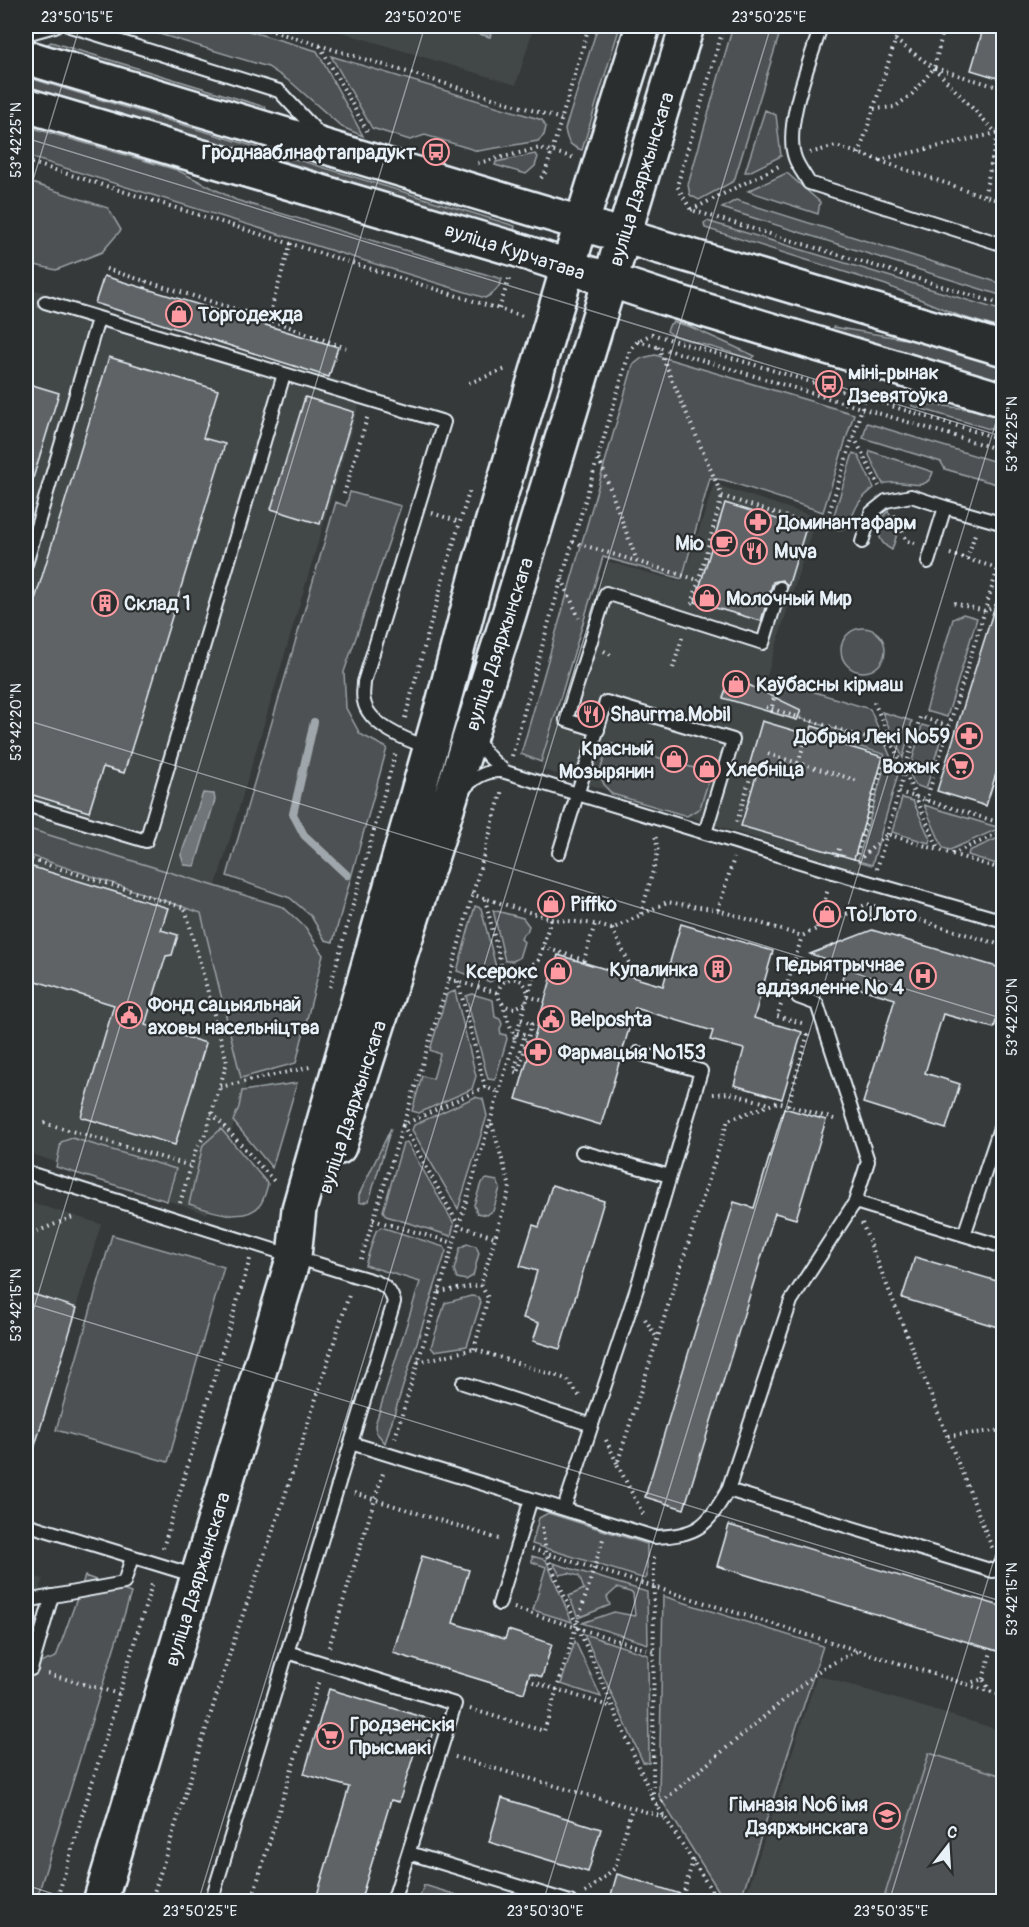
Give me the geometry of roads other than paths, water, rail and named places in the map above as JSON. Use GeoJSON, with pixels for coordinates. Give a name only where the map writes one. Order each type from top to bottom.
{"type":"FeatureCollection","features":[{"type":"Feature","properties":{"kind":"main road","name":"вуліца Дзяржынскага"},"geometry":{"type":"LineString","coordinates":[[100,1902],[294,1256],[299,1209],[480,564],[567,267],[643,26]]}},
{"type":"Feature","properties":{"kind":"main road","name":"вуліца Дзяржынскага"},"geometry":{"type":"LineString","coordinates":[[294,1256],[317,1216],[476,718],[687,26]]}},
{"type":"Feature","properties":{"kind":"main road"},"geometry":{"type":"LineString","coordinates":[[26,57],[336,152],[1004,349]]}},
{"type":"Feature","properties":{"kind":"main road","name":"вуліца Курчатава"},"geometry":{"type":"LineString","coordinates":[[26,105],[518,250],[610,281],[1004,400]]}},
{"type":"Feature","properties":{"kind":"lane"},"geometry":{"type":"LineString","coordinates":[[26,34],[56,26]]}},
{"type":"Feature","properties":{"kind":"lane"},"geometry":{"type":"LineString","coordinates":[[70,26],[279,91],[336,152]]}},
{"type":"Feature","properties":{"kind":"lane"},"geometry":{"type":"LineString","coordinates":[[821,26],[797,104],[791,135],[795,158],[809,183],[1004,244]]}},
{"type":"Feature","properties":{"kind":"lane"},"geometry":{"type":"LineString","coordinates":[[45,302],[444,422],[363,682],[364,703],[375,720],[400,736],[430,747]]}},
{"type":"Feature","properties":{"kind":"lane"},"geometry":{"type":"LineString","coordinates":[[26,564],[98,319]]}},
{"type":"Feature","properties":{"kind":"lane"},"geometry":{"type":"LineString","coordinates":[[26,805],[146,841],[284,374]]}},
{"type":"Feature","properties":{"kind":"lane"},"geometry":{"type":"LineString","coordinates":[[862,542],[871,513],[886,501],[910,496],[1004,524]]}},
{"type":"Feature","properties":{"kind":"lane"},"geometry":{"type":"LineString","coordinates":[[928,562],[945,507]]}},
{"type":"Feature","properties":{"kind":"lane"},"geometry":{"type":"LineString","coordinates":[[598,730],[566,720],[606,593],[763,643],[780,588]]}},
{"type":"Feature","properties":{"kind":"lane"},"geometry":{"type":"LineString","coordinates":[[560,853],[606,702],[733,740],[705,833]]}},
{"type":"Feature","properties":{"kind":"lane"},"geometry":{"type":"LineString","coordinates":[[476,718],[477,738],[483,751],[507,773]]}},
{"type":"Feature","properties":{"kind":"lane"},"geometry":{"type":"LineString","coordinates":[[446,810],[466,787],[478,777],[492,770],[1004,921]]}},
{"type":"Feature","properties":{"kind":"lane"},"geometry":{"type":"LineString","coordinates":[[351,1443],[654,1537],[675,1536],[696,1529],[711,1518],[729,1490],[791,1301],[855,1202],[868,1161],[817,1004],[798,997]]}},
{"type":"Feature","properties":{"kind":"lane"},"geometry":{"type":"LineString","coordinates":[[564,1509],[637,1288],[701,1071],[638,1053]]}},
{"type":"Feature","properties":{"kind":"lane"},"geometry":{"type":"LineString","coordinates":[[964,1235],[1004,1116]]}},
{"type":"Feature","properties":{"kind":"lane"},"geometry":{"type":"LineString","coordinates":[[582,1152],[670,1176]]}},
{"type":"Feature","properties":{"kind":"lane"},"geometry":{"type":"LineString","coordinates":[[26,1172],[381,1284],[391,1292],[394,1302],[211,1902]]}},
{"type":"Feature","properties":{"kind":"lane"},"geometry":{"type":"LineString","coordinates":[[855,1202],[1004,1247]]}},
{"type":"Feature","properties":{"kind":"lane"},"geometry":{"type":"LineString","coordinates":[[463,1383],[594,1420]]}},
{"type":"Feature","properties":{"kind":"lane"},"geometry":{"type":"LineString","coordinates":[[729,1490],[993,1571],[1001,1564]]}},
{"type":"Feature","properties":{"kind":"lane"},"geometry":{"type":"LineString","coordinates":[[499,1604],[531,1499]]}},
{"type":"Feature","properties":{"kind":"lane"},"geometry":{"type":"LineString","coordinates":[[26,1524],[198,1577]]}},
{"type":"Feature","properties":{"kind":"lane"},"geometry":{"type":"LineString","coordinates":[[26,1601],[124,1583],[132,1557]]}},
{"type":"Feature","properties":{"kind":"lane"},"geometry":{"type":"LineString","coordinates":[[31,1669],[52,1596]]}},
{"type":"Feature","properties":{"kind":"lane"},"geometry":{"type":"LineString","coordinates":[[287,1652],[455,1704],[393,1902]]}},
{"type":"Feature","properties":{"kind":"lane"},"geometry":{"type":"LineString","coordinates":[[409,1853],[570,1902]]}},
{"type":"Feature","properties":{"kind":"waterway"},"geometry":{"type":"LineString","coordinates":[[314,722],[293,814],[304,835],[347,875]]}},
{"type":"Feature","properties":{"kind":"place","name":"Гроднааблнафтапрадукт"},"geometry":{"type":"Point","coordinates":[436,152]}},
{"type":"Feature","properties":{"kind":"place","name":"Торгодежда"},"geometry":{"type":"Point","coordinates":[179,314]}},
{"type":"Feature","properties":{"kind":"place","name":"міні-рынак Дзевятоўка"},"geometry":{"type":"Point","coordinates":[829,384]}},
{"type":"Feature","properties":{"kind":"place","name":"Доминантафарм"},"geometry":{"type":"Point","coordinates":[758,522]}},
{"type":"Feature","properties":{"kind":"place","name":"Mio"},"geometry":{"type":"Point","coordinates":[724,543]}},
{"type":"Feature","properties":{"kind":"place","name":"Muva"},"geometry":{"type":"Point","coordinates":[754,551]}},
{"type":"Feature","properties":{"kind":"place","name":"Молочный Мир"},"geometry":{"type":"Point","coordinates":[707,598]}},
{"type":"Feature","properties":{"kind":"place","name":"Склад 1"},"geometry":{"type":"Point","coordinates":[105,603]}},
{"type":"Feature","properties":{"kind":"place","name":"Каўбасны кірмаш"},"geometry":{"type":"Point","coordinates":[736,684]}},
{"type":"Feature","properties":{"kind":"place","name":"Shaurma.Mobil"},"geometry":{"type":"Point","coordinates":[591,714]}},
{"type":"Feature","properties":{"kind":"place","name":"Добрыя Лекі №59"},"geometry":{"type":"Point","coordinates":[969,736]}},
{"type":"Feature","properties":{"kind":"place","name":"Красный Мозырянин"},"geometry":{"type":"Point","coordinates":[674,759]}},
{"type":"Feature","properties":{"kind":"place","name":"Вожык"},"geometry":{"type":"Point","coordinates":[960,766]}},
{"type":"Feature","properties":{"kind":"place","name":"Хлебніца"},"geometry":{"type":"Point","coordinates":[707,769]}},
{"type":"Feature","properties":{"kind":"place","name":"Piffko"},"geometry":{"type":"Point","coordinates":[551,904]}},
{"type":"Feature","properties":{"kind":"place","name":"То!Лото"},"geometry":{"type":"Point","coordinates":[827,914]}},
{"type":"Feature","properties":{"kind":"place","name":"Купалинка"},"geometry":{"type":"Point","coordinates":[718,969]}},
{"type":"Feature","properties":{"kind":"place","name":"Ксерокс"},"geometry":{"type":"Point","coordinates":[558,971]}},
{"type":"Feature","properties":{"kind":"place","name":"Педыятрычнае аддзяленне № 4"},"geometry":{"type":"Point","coordinates":[923,976]}},
{"type":"Feature","properties":{"kind":"place","name":"Фонд сацыяльнай аховы насельніцтва"},"geometry":{"type":"Point","coordinates":[129,1015]}},
{"type":"Feature","properties":{"kind":"place","name":"Belposhta"},"geometry":{"type":"Point","coordinates":[551,1019]}},
{"type":"Feature","properties":{"kind":"place","name":"Фармацыя №153"},"geometry":{"type":"Point","coordinates":[538,1052]}},
{"type":"Feature","properties":{"kind":"place","name":"Гродзенскія Прысмакі"},"geometry":{"type":"Point","coordinates":[330,1736]}},
{"type":"Feature","properties":{"kind":"place","name":"Гімназія №6 імя Дзяржынскага"},"geometry":{"type":"Point","coordinates":[887,1816]}}]}
